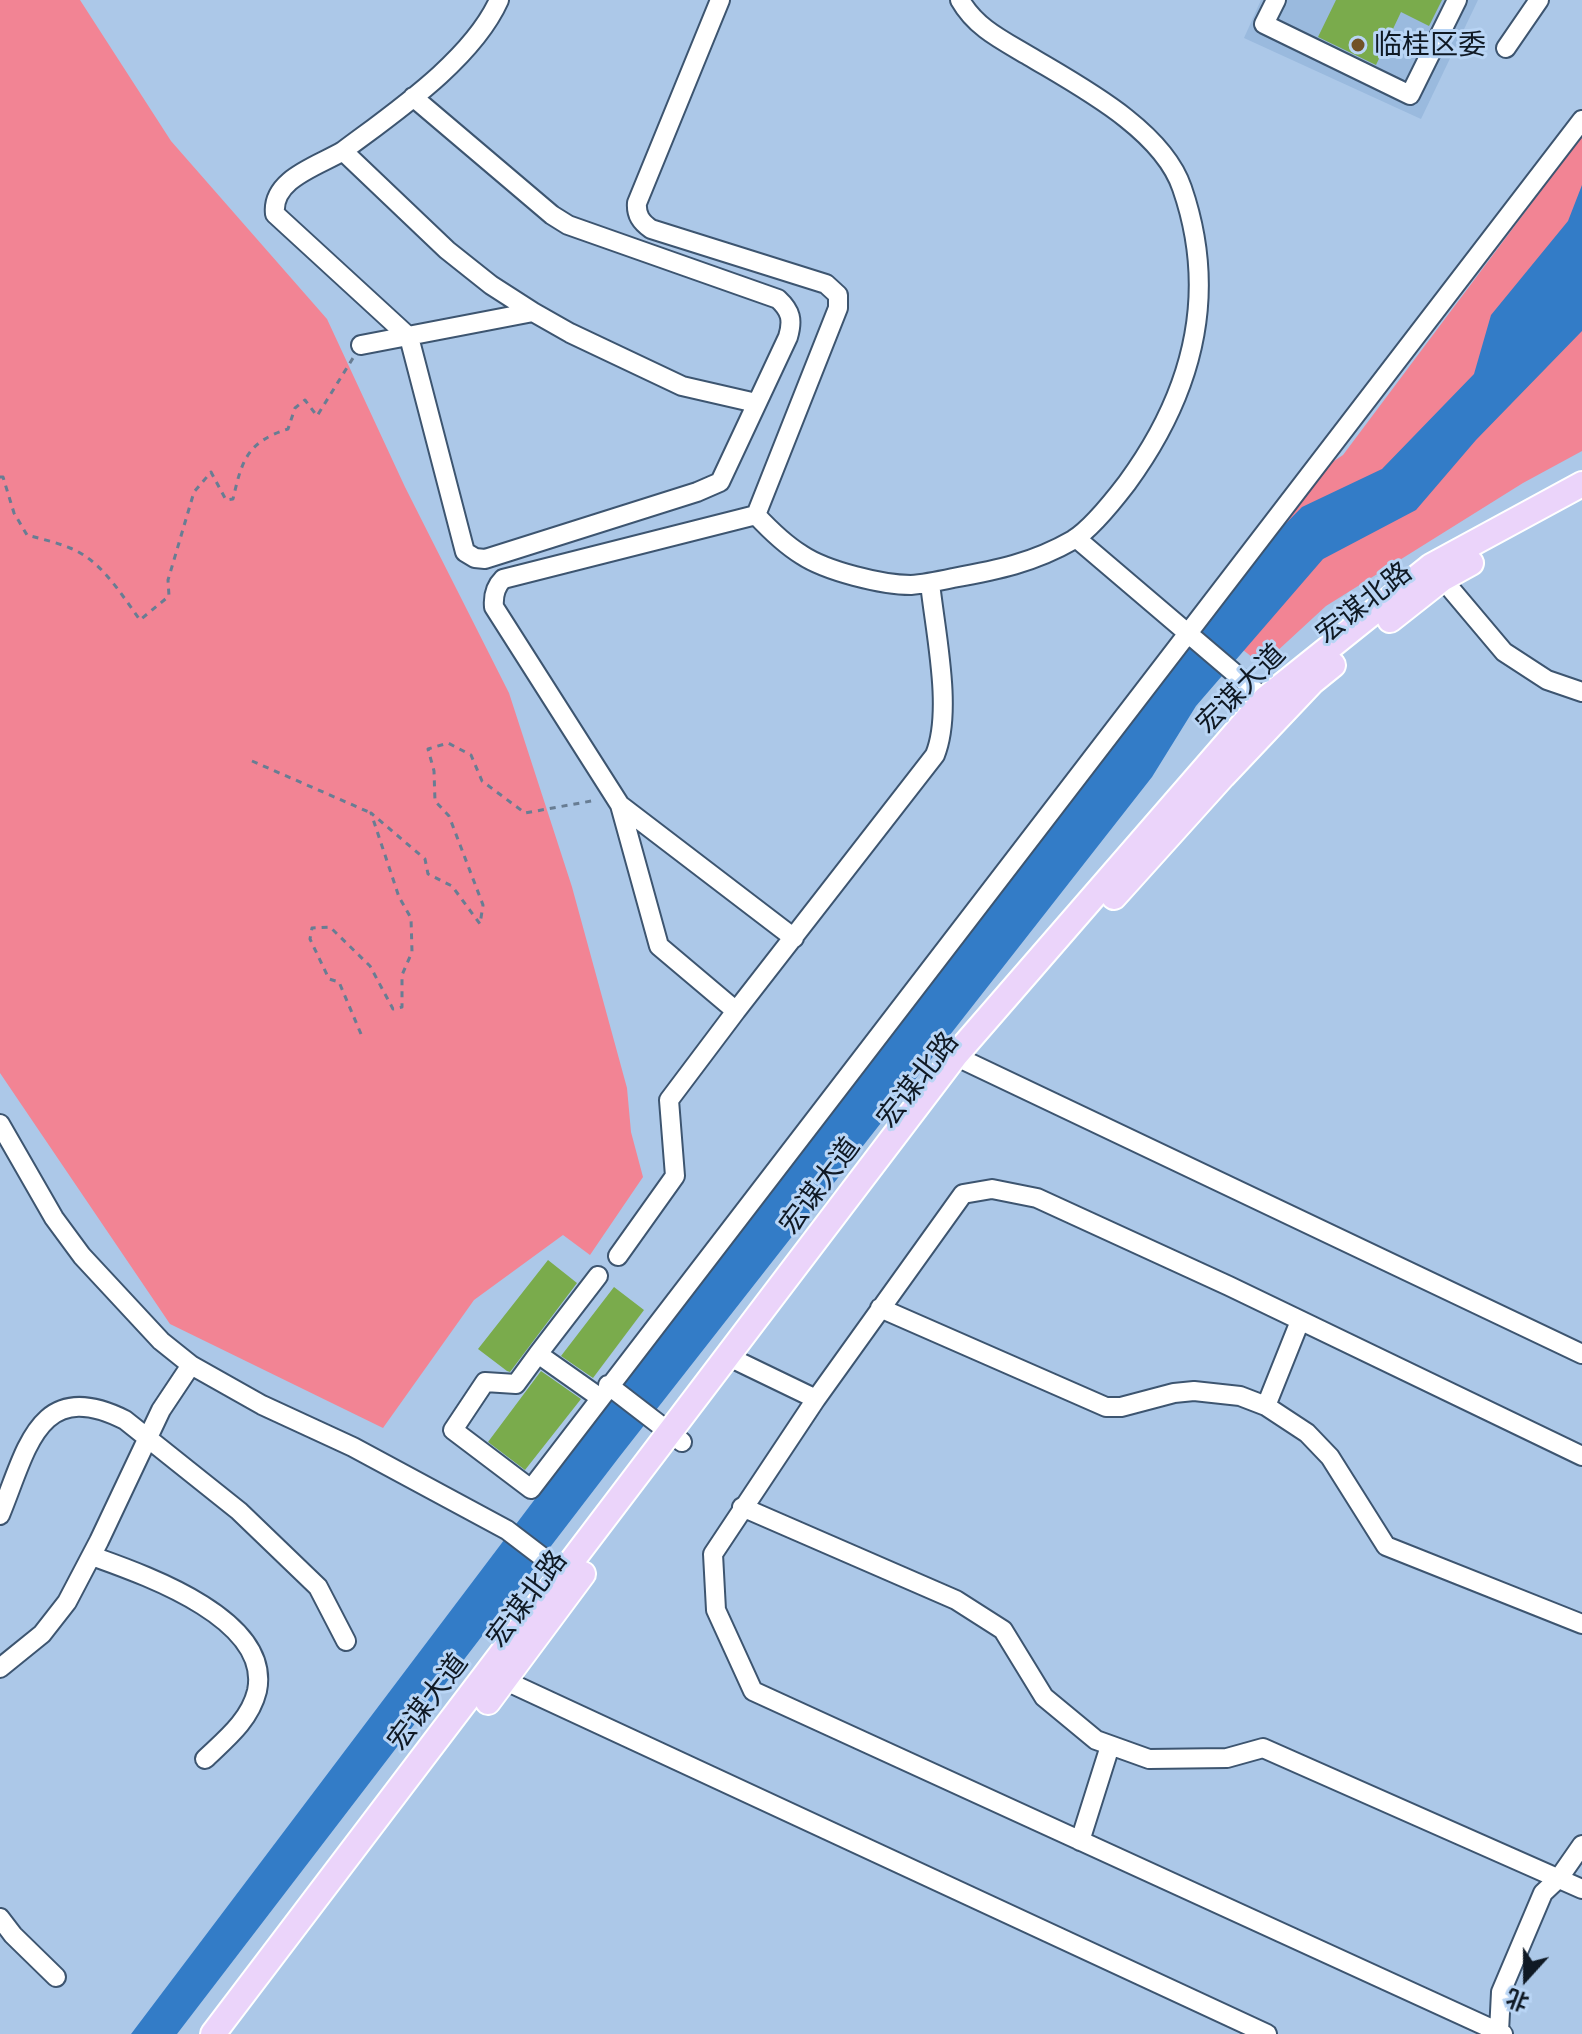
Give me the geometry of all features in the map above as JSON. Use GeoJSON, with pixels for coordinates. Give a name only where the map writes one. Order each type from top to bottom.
{"type":"FeatureCollection","features":[{"type":"Feature","properties":{"kind":"main road","name":"宏谋大道"},"geometry":{"type":"LineString","coordinates":[[213,2034],[496,1677],[553,1568],[676,1438],[962,1060],[1265,699],[1436,572],[1582,484]]}},
{"type":"Feature","properties":{"kind":"main road","name":"宏谋北路"},"geometry":{"type":"LineString","coordinates":[[962,1060],[1023,999],[1202,799],[1312,682],[1436,572],[1582,500]]}},
{"type":"Feature","properties":{"kind":"main road","name":"宏谋北路"},"geometry":{"type":"LineString","coordinates":[[234,2034],[676,1438]]}},
{"type":"Feature","properties":{"kind":"street"},"geometry":{"type":"LineString","coordinates":[[413,97],[552,215],[568,225],[778,299],[790,313],[792,325],[720,482],[697,492],[478,559],[471,557],[463,548],[409,337],[275,214],[275,199],[283,185],[343,151],[413,97],[474,40],[499,0]]}},
{"type":"Feature","properties":{"kind":"street"},"geometry":{"type":"LineString","coordinates":[[720,0],[636,210],[639,219],[651,229],[826,284],[838,295],[838,308],[756,515]]}},
{"type":"Feature","properties":{"kind":"street"},"geometry":{"type":"LineString","coordinates":[[756,515],[776,536],[805,557],[857,577],[886,583],[930,583],[1021,565],[1076,538],[1115,498],[1144,459],[1172,407],[1197,328],[1201,291],[1196,248],[1182,186],[1170,164],[1148,138],[1094,95],[975,22],[960,0]]}},
{"type":"Feature","properties":{"kind":"street"},"geometry":{"type":"LineString","coordinates":[[1276,0],[1264,24],[1410,95],[1457,0]]}},
{"type":"Feature","properties":{"kind":"street"},"geometry":{"type":"LineString","coordinates":[[1506,48],[1539,0]]}},
{"type":"Feature","properties":{"kind":"street"},"geometry":{"type":"LineString","coordinates":[[598,1276],[516,1384],[485,1382],[453,1430],[531,1489],[1582,120]]}},
{"type":"Feature","properties":{"kind":"street"},"geometry":{"type":"LineString","coordinates":[[343,151],[447,250],[491,285],[533,312],[682,386],[756,403]]}},
{"type":"Feature","properties":{"kind":"street"},"geometry":{"type":"LineString","coordinates":[[361,345],[533,312]]}},
{"type":"Feature","properties":{"kind":"street"},"geometry":{"type":"LineString","coordinates":[[736,1011],[659,946],[618,801],[494,607],[498,585],[503,579],[756,515]]}},
{"type":"Feature","properties":{"kind":"street"},"geometry":{"type":"LineString","coordinates":[[1076,538],[1265,699]]}},
{"type":"Feature","properties":{"kind":"street"},"geometry":{"type":"LineString","coordinates":[[1436,572],[1504,652],[1547,680],[1582,692]]}},
{"type":"Feature","properties":{"kind":"street"},"geometry":{"type":"LineString","coordinates":[[618,1256],[675,1176],[669,1100],[922,774],[939,745],[943,711],[930,583]]}},
{"type":"Feature","properties":{"kind":"street"},"geometry":{"type":"LineString","coordinates":[[618,801],[794,938]]}},
{"type":"Feature","properties":{"kind":"street"},"geometry":{"type":"LineString","coordinates":[[962,1060],[1582,1354]]}},
{"type":"Feature","properties":{"kind":"street"},"geometry":{"type":"LineString","coordinates":[[0,1124],[54,1218],[82,1256],[161,1341],[191,1365],[262,1405],[353,1447],[507,1530],[553,1568]]}},
{"type":"Feature","properties":{"kind":"street"},"geometry":{"type":"LineString","coordinates":[[1582,1456],[1037,1198],[992,1189],[963,1194],[816,1399],[713,1554],[716,1610],[753,1691],[1501,2033],[1501,1992],[1513,1961],[1543,1893],[1559,1878],[1582,1845]]}},
{"type":"Feature","properties":{"kind":"street"},"geometry":{"type":"LineString","coordinates":[[880,1308],[1106,1407],[1121,1407],[1194,1391],[1240,1396],[1266,1406],[1307,1433],[1330,1457],[1386,1546],[1582,1624]]}},
{"type":"Feature","properties":{"kind":"street"},"geometry":{"type":"LineString","coordinates":[[1266,1406],[1300,1321]]}},
{"type":"Feature","properties":{"kind":"street"},"geometry":{"type":"LineString","coordinates":[[538,1354],[604,1391],[676,1438]]}},
{"type":"Feature","properties":{"kind":"street"},"geometry":{"type":"LineString","coordinates":[[735,1360],[816,1399]]}},
{"type":"Feature","properties":{"kind":"street"},"geometry":{"type":"LineString","coordinates":[[0,1668],[22,1652],[56,1617],[92,1556],[161,1410],[191,1365]]}},
{"type":"Feature","properties":{"kind":"street"},"geometry":{"type":"LineString","coordinates":[[0,1515],[32,1439],[47,1418],[63,1408],[94,1406],[125,1420],[239,1511],[318,1587],[346,1641]]}},
{"type":"Feature","properties":{"kind":"street"},"geometry":{"type":"LineString","coordinates":[[742,1507],[956,1600],[1003,1630],[1044,1697],[1096,1740],[1149,1759],[1227,1758],[1263,1748],[1582,1889]]}},
{"type":"Feature","properties":{"kind":"street"},"geometry":{"type":"LineString","coordinates":[[92,1556],[199,1600],[231,1625],[253,1659],[257,1690],[251,1706],[242,1723],[205,1759]]}},
{"type":"Feature","properties":{"kind":"street"},"geometry":{"type":"LineString","coordinates":[[496,1677],[1267,2034]]}},
{"type":"Feature","properties":{"kind":"street"},"geometry":{"type":"LineString","coordinates":[[1080,1841],[1110,1746]]}},
{"type":"Feature","properties":{"kind":"street"},"geometry":{"type":"LineString","coordinates":[[0,1918],[56,1977]]}},
{"type":"Feature","properties":{"kind":"path"},"geometry":{"type":"LineString","coordinates":[[0,477],[3,477],[14,513],[27,535],[72,548],[98,567],[117,587],[140,620],[169,596],[168,580],[172,565],[194,492],[202,482],[211,472],[226,500],[233,499],[241,463],[265,436],[288,429],[295,408],[305,400],[317,416],[361,345]]}},
{"type":"Feature","properties":{"kind":"path"},"geometry":{"type":"LineString","coordinates":[[252,761],[371,813],[425,859],[428,874],[452,886],[480,924],[483,905],[449,816],[435,801],[434,771],[428,749],[448,743],[471,755],[482,781],[525,813],[618,801]]}},
{"type":"Feature","properties":{"kind":"path"},"geometry":{"type":"LineString","coordinates":[[361,1034],[339,982],[329,979],[310,939],[312,928],[330,927],[370,966],[393,1009],[402,1007],[402,975],[412,952],[411,918],[399,897],[371,813]]}},
{"type":"Feature","properties":{"kind":"shaded area"},"geometry":{"type":"Polygon","coordinates":[[[0,0],[80,0],[171,141],[327,319],[405,487],[509,693],[572,887],[627,1088],[631,1132],[643,1177],[590,1255],[563,1235],[474,1300],[383,1428],[170,1324],[0,1073],[0,0]]]}},
{"type":"Feature","properties":{"kind":"shaded area"},"geometry":{"type":"Polygon","coordinates":[[[1261,0],[1478,0],[1421,119],[1244,38],[1261,0]]]}},
{"type":"Feature","properties":{"kind":"shaded area"},"geometry":{"type":"Polygon","coordinates":[[[1582,136],[1582,451],[1523,483],[1326,606],[1262,665],[1194,611],[1319,471],[1343,455],[1582,136]]]}},
{"type":"Feature","properties":{"kind":"water"},"geometry":{"type":"Polygon","coordinates":[[[1582,185],[1582,331],[1476,440],[1416,510],[1323,559],[1196,706],[1152,777],[620,1456],[177,2034],[131,2034],[1226,584],[1302,507],[1382,469],[1474,374],[1491,315],[1568,221],[1582,185]]]}},
{"type":"Feature","properties":{"kind":"building","name":"临桂区委"},"geometry":{"type":"Polygon","coordinates":[[[1336,0],[1442,0],[1429,26],[1401,12],[1376,65],[1318,37],[1336,0]]]}},
{"type":"Feature","properties":{"kind":"building"},"geometry":{"type":"Polygon","coordinates":[[[548,1260],[577,1283],[510,1372],[507,1371],[478,1349],[548,1260]]]}},
{"type":"Feature","properties":{"kind":"building"},"geometry":{"type":"Polygon","coordinates":[[[614,1287],[644,1310],[593,1378],[561,1356],[614,1287]]]}},
{"type":"Feature","properties":{"kind":"building"},"geometry":{"type":"Polygon","coordinates":[[[541,1371],[581,1399],[525,1470],[488,1442],[541,1371]]]}},
{"type":"Feature","properties":{"kind":"place","name":"临桂区委"},"geometry":{"type":"Point","coordinates":[1358,45]}}]}
